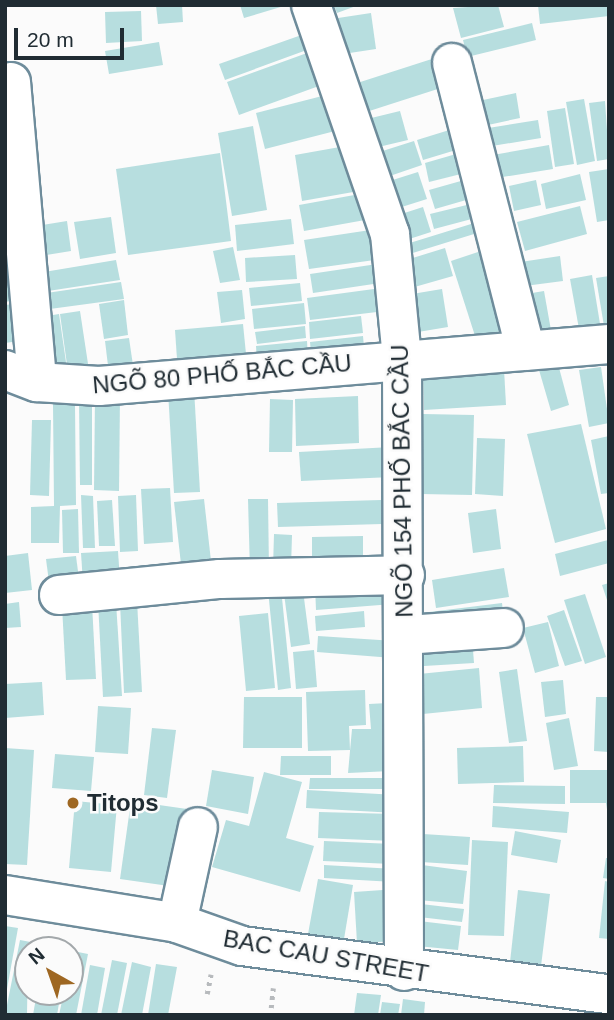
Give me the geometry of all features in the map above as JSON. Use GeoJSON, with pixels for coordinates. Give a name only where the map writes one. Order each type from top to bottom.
{"type":"FeatureCollection","features":[{"type":"Feature","properties":{"kind":"street","name":"NGÕ 154 PHỐ BẮC CẦU"},"geometry":{"type":"LineString","coordinates":[[311,5],[390,234],[402,359],[405,575],[404,971]]}},
{"type":"Feature","properties":{"kind":"street"},"geometry":{"type":"LineString","coordinates":[[452,63],[526,351]]}},
{"type":"Feature","properties":{"kind":"street"},"geometry":{"type":"LineString","coordinates":[[11,82],[21,376]]}},
{"type":"Feature","properties":{"kind":"street","name":"NGÕ 80 PHỐ BẮC CẦU"},"geometry":{"type":"LineString","coordinates":[[21,376],[99,386],[609,344]]}},
{"type":"Feature","properties":{"kind":"street"},"geometry":{"type":"LineString","coordinates":[[59,595],[220,579],[405,575]]}},
{"type":"Feature","properties":{"kind":"street"},"geometry":{"type":"LineString","coordinates":[[405,635],[504,628]]}},
{"type":"Feature","properties":{"kind":"street"},"geometry":{"type":"LineString","coordinates":[[177,923],[198,827]]}},
{"type":"Feature","properties":{"kind":"street","name":"BAC CAU STREET"},"geometry":{"type":"LineString","coordinates":[[5,895],[177,923],[242,946],[404,971],[609,994]]}},
{"type":"Feature","properties":{"kind":"building"},"geometry":{"type":"Polygon","coordinates":[[[156,5],[182,5],[183,22],[158,24],[156,5]]]}},
{"type":"Feature","properties":{"kind":"building"},"geometry":{"type":"Polygon","coordinates":[[[240,5],[284,5],[284,6],[244,18],[240,5]]]}},
{"type":"Feature","properties":{"kind":"building"},"geometry":{"type":"Polygon","coordinates":[[[334,5],[356,5],[356,6],[337,13],[334,5]]]}},
{"type":"Feature","properties":{"kind":"building"},"geometry":{"type":"Polygon","coordinates":[[[498,5],[504,27],[461,38],[453,8],[498,5]]]}},
{"type":"Feature","properties":{"kind":"building"},"geometry":{"type":"Polygon","coordinates":[[[538,5],[609,5],[609,16],[540,24],[538,5]]]}},
{"type":"Feature","properties":{"kind":"building"},"geometry":{"type":"Polygon","coordinates":[[[141,11],[142,41],[106,43],[105,12],[141,11]]]}},
{"type":"Feature","properties":{"kind":"building"},"geometry":{"type":"Polygon","coordinates":[[[371,13],[376,49],[343,54],[338,18],[371,13]]]}},
{"type":"Feature","properties":{"kind":"building"},"geometry":{"type":"Polygon","coordinates":[[[532,23],[536,40],[467,57],[463,40],[532,23]]]}},
{"type":"Feature","properties":{"kind":"building"},"geometry":{"type":"Polygon","coordinates":[[[310,32],[315,47],[225,80],[219,64],[310,32]]]}},
{"type":"Feature","properties":{"kind":"building"},"geometry":{"type":"Polygon","coordinates":[[[159,42],[163,65],[109,74],[105,51],[159,42]]]}},
{"type":"Feature","properties":{"kind":"building"},"geometry":{"type":"Polygon","coordinates":[[[318,49],[330,82],[239,115],[227,82],[318,49]]]}},
{"type":"Feature","properties":{"kind":"building"},"geometry":{"type":"Polygon","coordinates":[[[438,57],[447,86],[360,114],[351,85],[438,57]]]}},
{"type":"Feature","properties":{"kind":"building"},"geometry":{"type":"Polygon","coordinates":[[[516,93],[520,118],[474,128],[469,103],[516,93]]]}},
{"type":"Feature","properties":{"kind":"building"},"geometry":{"type":"Polygon","coordinates":[[[330,94],[339,130],[265,149],[256,113],[330,94]]]}},
{"type":"Feature","properties":{"kind":"building"},"geometry":{"type":"Polygon","coordinates":[[[584,99],[595,161],[577,165],[566,102],[584,99]]]}},
{"type":"Feature","properties":{"kind":"building"},"geometry":{"type":"Polygon","coordinates":[[[605,101],[609,159],[597,161],[589,103],[605,101]]]}},
{"type":"Feature","properties":{"kind":"building"},"geometry":{"type":"Polygon","coordinates":[[[565,108],[574,164],[555,167],[547,111],[565,108]]]}},
{"type":"Feature","properties":{"kind":"building"},"geometry":{"type":"Polygon","coordinates":[[[400,111],[408,140],[370,149],[363,120],[400,111]]]}},
{"type":"Feature","properties":{"kind":"building"},"geometry":{"type":"Polygon","coordinates":[[[538,120],[541,138],[480,148],[476,130],[538,120]]]}},
{"type":"Feature","properties":{"kind":"building"},"geometry":{"type":"Polygon","coordinates":[[[253,126],[267,210],[232,216],[218,133],[253,126]]]}},
{"type":"Feature","properties":{"kind":"building"},"geometry":{"type":"Polygon","coordinates":[[[459,127],[466,147],[423,160],[417,140],[459,127]]]}},
{"type":"Feature","properties":{"kind":"building"},"geometry":{"type":"Polygon","coordinates":[[[414,141],[422,165],[378,180],[370,155],[414,141]]]}},
{"type":"Feature","properties":{"kind":"building"},"geometry":{"type":"Polygon","coordinates":[[[351,145],[359,191],[302,201],[295,155],[351,145]]]}},
{"type":"Feature","properties":{"kind":"building"},"geometry":{"type":"Polygon","coordinates":[[[549,145],[553,169],[490,179],[487,156],[549,145]]]}},
{"type":"Feature","properties":{"kind":"building"},"geometry":{"type":"Polygon","coordinates":[[[463,152],[469,172],[429,182],[425,163],[463,152]]]}},
{"type":"Feature","properties":{"kind":"building"},"geometry":{"type":"Polygon","coordinates":[[[220,153],[231,241],[128,255],[116,169],[220,153]]]}},
{"type":"Feature","properties":{"kind":"building"},"geometry":{"type":"Polygon","coordinates":[[[609,169],[609,220],[597,222],[589,172],[609,169]]]}},
{"type":"Feature","properties":{"kind":"building"},"geometry":{"type":"Polygon","coordinates":[[[418,172],[427,199],[389,211],[380,184],[418,172]]]}},
{"type":"Feature","properties":{"kind":"building"},"geometry":{"type":"Polygon","coordinates":[[[580,174],[586,200],[546,209],[541,184],[580,174]]]}},
{"type":"Feature","properties":{"kind":"building"},"geometry":{"type":"Polygon","coordinates":[[[475,177],[480,196],[435,209],[429,190],[475,177]]]}},
{"type":"Feature","properties":{"kind":"building"},"geometry":{"type":"Polygon","coordinates":[[[536,180],[541,205],[514,211],[509,186],[536,180]]]}},
{"type":"Feature","properties":{"kind":"building"},"geometry":{"type":"Polygon","coordinates":[[[360,194],[365,220],[304,231],[299,205],[360,194]]]}},
{"type":"Feature","properties":{"kind":"building"},"geometry":{"type":"Polygon","coordinates":[[[479,202],[483,216],[434,229],[430,214],[479,202]]]}},
{"type":"Feature","properties":{"kind":"building"},"geometry":{"type":"Polygon","coordinates":[[[580,206],[587,234],[525,251],[517,222],[580,206]]]}},
{"type":"Feature","properties":{"kind":"building"},"geometry":{"type":"Polygon","coordinates":[[[423,207],[431,232],[400,242],[392,217],[423,207]]]}},
{"type":"Feature","properties":{"kind":"building"},"geometry":{"type":"Polygon","coordinates":[[[111,217],[116,253],[80,259],[74,222],[111,217]]]}},
{"type":"Feature","properties":{"kind":"building"},"geometry":{"type":"Polygon","coordinates":[[[291,219],[294,244],[237,251],[235,225],[291,219]]]}},
{"type":"Feature","properties":{"kind":"building"},"geometry":{"type":"Polygon","coordinates":[[[484,220],[487,230],[403,256],[400,246],[484,220]]]}},
{"type":"Feature","properties":{"kind":"building"},"geometry":{"type":"Polygon","coordinates":[[[67,221],[71,251],[34,257],[30,227],[67,221]]]}},
{"type":"Feature","properties":{"kind":"building"},"geometry":{"type":"Polygon","coordinates":[[[377,229],[382,259],[309,269],[304,240],[377,229]]]}},
{"type":"Feature","properties":{"kind":"building"},"geometry":{"type":"Polygon","coordinates":[[[233,247],[240,280],[220,283],[213,251],[233,247]]]}},
{"type":"Feature","properties":{"kind":"building"},"geometry":{"type":"Polygon","coordinates":[[[445,248],[453,276],[411,288],[403,261],[445,248]]]}},
{"type":"Feature","properties":{"kind":"building"},"geometry":{"type":"Polygon","coordinates":[[[484,250],[509,328],[476,339],[451,261],[484,250]]]}},
{"type":"Feature","properties":{"kind":"building"},"geometry":{"type":"Polygon","coordinates":[[[295,255],[297,279],[246,282],[245,258],[295,255]]]}},
{"type":"Feature","properties":{"kind":"building"},"geometry":{"type":"Polygon","coordinates":[[[560,256],[563,281],[517,287],[514,263],[560,256]]]}},
{"type":"Feature","properties":{"kind":"building"},"geometry":{"type":"Polygon","coordinates":[[[116,260],[120,280],[35,293],[32,274],[116,260]]]}},
{"type":"Feature","properties":{"kind":"building"},"geometry":{"type":"Polygon","coordinates":[[[384,263],[387,282],[313,293],[310,274],[384,263]]]}},
{"type":"Feature","properties":{"kind":"building"},"geometry":{"type":"Polygon","coordinates":[[[592,275],[602,336],[581,340],[570,279],[592,275]]]}},
{"type":"Feature","properties":{"kind":"building"},"geometry":{"type":"Polygon","coordinates":[[[609,276],[609,332],[605,332],[596,278],[609,276]]]}},
{"type":"Feature","properties":{"kind":"building"},"geometry":{"type":"Polygon","coordinates":[[[19,282],[21,299],[5,302],[5,284],[19,282]]]}},
{"type":"Feature","properties":{"kind":"building"},"geometry":{"type":"Polygon","coordinates":[[[121,282],[124,299],[35,311],[33,295],[121,282]]]}},
{"type":"Feature","properties":{"kind":"building"},"geometry":{"type":"Polygon","coordinates":[[[300,283],[302,301],[251,306],[249,288],[300,283]]]}},
{"type":"Feature","properties":{"kind":"building"},"geometry":{"type":"Polygon","coordinates":[[[374,289],[377,312],[310,320],[307,298],[374,289]]]}},
{"type":"Feature","properties":{"kind":"building"},"geometry":{"type":"Polygon","coordinates":[[[442,289],[448,327],[412,333],[406,295],[442,289]]]}},
{"type":"Feature","properties":{"kind":"building"},"geometry":{"type":"Polygon","coordinates":[[[242,290],[245,319],[221,323],[217,292],[242,290]]]}},
{"type":"Feature","properties":{"kind":"building"},"geometry":{"type":"Polygon","coordinates":[[[544,291],[552,336],[533,339],[526,294],[544,291]]]}},
{"type":"Feature","properties":{"kind":"building"},"geometry":{"type":"Polygon","coordinates":[[[124,300],[128,335],[104,339],[99,304],[124,300]]]}},
{"type":"Feature","properties":{"kind":"building"},"geometry":{"type":"Polygon","coordinates":[[[22,303],[26,340],[5,343],[5,305],[22,303]]]}},
{"type":"Feature","properties":{"kind":"building"},"geometry":{"type":"Polygon","coordinates":[[[304,303],[306,324],[254,329],[252,309],[304,303]]]}},
{"type":"Feature","properties":{"kind":"building"},"geometry":{"type":"Polygon","coordinates":[[[80,311],[90,377],[69,379],[60,314],[80,311]]]}},
{"type":"Feature","properties":{"kind":"building"},"geometry":{"type":"Polygon","coordinates":[[[59,314],[68,376],[45,379],[35,318],[59,314]]]}},
{"type":"Feature","properties":{"kind":"building"},"geometry":{"type":"Polygon","coordinates":[[[361,316],[363,333],[310,339],[309,322],[361,316]]]}},
{"type":"Feature","properties":{"kind":"building"},"geometry":{"type":"Polygon","coordinates":[[[243,324],[246,354],[177,359],[175,330],[243,324]]]}},
{"type":"Feature","properties":{"kind":"building"},"geometry":{"type":"Polygon","coordinates":[[[305,326],[306,338],[257,344],[255,332],[305,326]]]}},
{"type":"Feature","properties":{"kind":"building"},"geometry":{"type":"Polygon","coordinates":[[[363,336],[365,358],[312,363],[310,342],[363,336]]]}},
{"type":"Feature","properties":{"kind":"building"},"geometry":{"type":"Polygon","coordinates":[[[129,338],[135,379],[110,382],[105,341],[129,338]]]}},
{"type":"Feature","properties":{"kind":"building"},"geometry":{"type":"Polygon","coordinates":[[[307,341],[308,359],[257,363],[256,346],[307,341]]]}},
{"type":"Feature","properties":{"kind":"building"},"geometry":{"type":"Polygon","coordinates":[[[558,364],[569,405],[551,411],[539,370],[558,364]]]}},
{"type":"Feature","properties":{"kind":"building"},"geometry":{"type":"Polygon","coordinates":[[[601,367],[609,423],[589,427],[579,370],[601,367]]]}},
{"type":"Feature","properties":{"kind":"building"},"geometry":{"type":"Polygon","coordinates":[[[504,369],[506,405],[424,410],[423,374],[504,369]]]}},
{"type":"Feature","properties":{"kind":"building"},"geometry":{"type":"Polygon","coordinates":[[[194,389],[200,492],[174,493],[168,391],[194,389]]]}},
{"type":"Feature","properties":{"kind":"building"},"geometry":{"type":"Polygon","coordinates":[[[95,396],[120,396],[119,491],[94,490],[95,396]]]}},
{"type":"Feature","properties":{"kind":"building"},"geometry":{"type":"Polygon","coordinates":[[[358,396],[359,443],[296,446],[295,399],[358,396]]]}},
{"type":"Feature","properties":{"kind":"building"},"geometry":{"type":"Polygon","coordinates":[[[270,399],[293,400],[292,452],[269,452],[270,399]]]}},
{"type":"Feature","properties":{"kind":"building"},"geometry":{"type":"Polygon","coordinates":[[[79,400],[92,400],[92,485],[80,485],[79,400]]]}},
{"type":"Feature","properties":{"kind":"building"},"geometry":{"type":"Polygon","coordinates":[[[53,404],[75,404],[76,505],[60,506],[59,543],[31,543],[31,507],[54,506],[53,404]]]}},
{"type":"Feature","properties":{"kind":"building"},"geometry":{"type":"Polygon","coordinates":[[[423,414],[474,415],[472,495],[421,494],[423,414]]]}},
{"type":"Feature","properties":{"kind":"building"},"geometry":{"type":"Polygon","coordinates":[[[32,420],[51,420],[49,496],[30,495],[32,420]]]}},
{"type":"Feature","properties":{"kind":"building"},"geometry":{"type":"Polygon","coordinates":[[[581,424],[606,529],[555,543],[527,434],[581,424]]]}},
{"type":"Feature","properties":{"kind":"building"},"geometry":{"type":"Polygon","coordinates":[[[609,436],[609,493],[601,494],[591,440],[609,436]]]}},
{"type":"Feature","properties":{"kind":"building"},"geometry":{"type":"Polygon","coordinates":[[[477,438],[505,439],[503,496],[475,494],[477,438]]]}},
{"type":"Feature","properties":{"kind":"building"},"geometry":{"type":"Polygon","coordinates":[[[391,447],[392,477],[301,481],[299,452],[391,447]]]}},
{"type":"Feature","properties":{"kind":"building"},"geometry":{"type":"Polygon","coordinates":[[[170,488],[173,542],[144,544],[141,489],[170,488]]]}},
{"type":"Feature","properties":{"kind":"building"},"geometry":{"type":"Polygon","coordinates":[[[81,495],[93,496],[95,548],[83,548],[81,495]]]}},
{"type":"Feature","properties":{"kind":"building"},"geometry":{"type":"Polygon","coordinates":[[[136,495],[138,551],[120,552],[118,496],[136,495]]]}},
{"type":"Feature","properties":{"kind":"building"},"geometry":{"type":"Polygon","coordinates":[[[204,499],[211,561],[181,564],[174,502],[204,499]]]}},
{"type":"Feature","properties":{"kind":"building"},"geometry":{"type":"Polygon","coordinates":[[[248,499],[268,499],[269,571],[250,572],[248,499]]]}},
{"type":"Feature","properties":{"kind":"building"},"geometry":{"type":"Polygon","coordinates":[[[112,500],[115,546],[99,546],[97,501],[112,500]]]}},
{"type":"Feature","properties":{"kind":"building"},"geometry":{"type":"Polygon","coordinates":[[[381,500],[382,524],[278,527],[277,503],[381,500]]]}},
{"type":"Feature","properties":{"kind":"building"},"geometry":{"type":"Polygon","coordinates":[[[78,509],[79,553],[63,553],[62,510],[78,509]]]}},
{"type":"Feature","properties":{"kind":"building"},"geometry":{"type":"Polygon","coordinates":[[[496,509],[501,549],[473,553],[468,513],[496,509]]]}},
{"type":"Feature","properties":{"kind":"building"},"geometry":{"type":"Polygon","coordinates":[[[274,534],[292,535],[291,568],[273,568],[274,534]]]}},
{"type":"Feature","properties":{"kind":"building"},"geometry":{"type":"Polygon","coordinates":[[[363,536],[363,563],[312,564],[312,537],[363,536]]]}},
{"type":"Feature","properties":{"kind":"building"},"geometry":{"type":"Polygon","coordinates":[[[608,540],[609,563],[560,576],[555,554],[608,540]]]}},
{"type":"Feature","properties":{"kind":"building"},"geometry":{"type":"Polygon","coordinates":[[[118,551],[120,581],[83,583],[81,553],[118,551]]]}},
{"type":"Feature","properties":{"kind":"building"},"geometry":{"type":"Polygon","coordinates":[[[28,553],[32,590],[5,593],[5,556],[28,553]]]}},
{"type":"Feature","properties":{"kind":"building"},"geometry":{"type":"Polygon","coordinates":[[[76,556],[80,587],[50,590],[46,559],[76,556]]]}},
{"type":"Feature","properties":{"kind":"building"},"geometry":{"type":"Polygon","coordinates":[[[504,568],[509,597],[436,608],[432,580],[504,568]]]}},
{"type":"Feature","properties":{"kind":"building"},"geometry":{"type":"Polygon","coordinates":[[[392,581],[393,604],[316,610],[315,586],[392,581]]]}},
{"type":"Feature","properties":{"kind":"building"},"geometry":{"type":"Polygon","coordinates":[[[302,583],[310,644],[291,647],[283,586],[302,583]]]}},
{"type":"Feature","properties":{"kind":"building"},"geometry":{"type":"Polygon","coordinates":[[[609,583],[609,603],[608,603],[602,585],[609,583]]]}},
{"type":"Feature","properties":{"kind":"building"},"geometry":{"type":"Polygon","coordinates":[[[281,588],[291,688],[278,690],[268,590],[281,588]]]}},
{"type":"Feature","properties":{"kind":"building"},"geometry":{"type":"Polygon","coordinates":[[[585,594],[606,657],[585,664],[564,600],[585,594]]]}},
{"type":"Feature","properties":{"kind":"building"},"geometry":{"type":"Polygon","coordinates":[[[137,601],[142,692],[124,693],[120,602],[137,601]]]}},
{"type":"Feature","properties":{"kind":"building"},"geometry":{"type":"Polygon","coordinates":[[[19,602],[21,627],[5,628],[5,604],[19,602]]]}},
{"type":"Feature","properties":{"kind":"building"},"geometry":{"type":"Polygon","coordinates":[[[98,602],[116,602],[122,696],[103,697],[98,602]]]}},
{"type":"Feature","properties":{"kind":"building"},"geometry":{"type":"Polygon","coordinates":[[[502,603],[504,621],[424,631],[421,613],[502,603]]]}},
{"type":"Feature","properties":{"kind":"building"},"geometry":{"type":"Polygon","coordinates":[[[92,604],[96,679],[66,680],[62,606],[92,604]]]}},
{"type":"Feature","properties":{"kind":"building"},"geometry":{"type":"Polygon","coordinates":[[[564,610],[582,661],[565,666],[547,616],[564,610]]]}},
{"type":"Feature","properties":{"kind":"building"},"geometry":{"type":"Polygon","coordinates":[[[364,611],[365,627],[316,631],[315,616],[364,611]]]}},
{"type":"Feature","properties":{"kind":"building"},"geometry":{"type":"Polygon","coordinates":[[[268,613],[275,688],[246,691],[239,616],[268,613]]]}},
{"type":"Feature","properties":{"kind":"building"},"geometry":{"type":"Polygon","coordinates":[[[548,622],[559,666],[535,673],[523,628],[548,622]]]}},
{"type":"Feature","properties":{"kind":"building"},"geometry":{"type":"Polygon","coordinates":[[[318,636],[395,641],[393,658],[317,652],[318,636]]]}},
{"type":"Feature","properties":{"kind":"building"},"geometry":{"type":"Polygon","coordinates":[[[472,637],[474,663],[424,666],[422,641],[472,637]]]}},
{"type":"Feature","properties":{"kind":"building"},"geometry":{"type":"Polygon","coordinates":[[[314,650],[317,687],[296,689],[293,652],[314,650]]]}},
{"type":"Feature","properties":{"kind":"building"},"geometry":{"type":"Polygon","coordinates":[[[479,668],[482,708],[423,714],[419,674],[479,668]]]}},
{"type":"Feature","properties":{"kind":"building"},"geometry":{"type":"Polygon","coordinates":[[[517,669],[527,741],[509,743],[499,672],[517,669]]]}},
{"type":"Feature","properties":{"kind":"building"},"geometry":{"type":"Polygon","coordinates":[[[563,680],[566,714],[545,717],[541,682],[563,680]]]}},
{"type":"Feature","properties":{"kind":"building"},"geometry":{"type":"Polygon","coordinates":[[[42,682],[44,715],[5,718],[5,684],[42,682]]]}},
{"type":"Feature","properties":{"kind":"building"},"geometry":{"type":"Polygon","coordinates":[[[365,690],[366,725],[349,726],[350,750],[308,751],[306,692],[365,690]]]}},
{"type":"Feature","properties":{"kind":"building"},"geometry":{"type":"Polygon","coordinates":[[[244,697],[302,697],[302,748],[243,748],[244,697]]]}},
{"type":"Feature","properties":{"kind":"building"},"geometry":{"type":"Polygon","coordinates":[[[596,697],[609,697],[609,752],[594,751],[596,697]]]}},
{"type":"Feature","properties":{"kind":"building"},"geometry":{"type":"Polygon","coordinates":[[[388,703],[391,771],[348,773],[352,729],[371,729],[369,704],[388,703]]]}},
{"type":"Feature","properties":{"kind":"building"},"geometry":{"type":"Polygon","coordinates":[[[98,706],[131,708],[128,754],[95,752],[98,706]]]}},
{"type":"Feature","properties":{"kind":"building"},"geometry":{"type":"Polygon","coordinates":[[[569,718],[578,766],[554,770],[546,723],[569,718]]]}},
{"type":"Feature","properties":{"kind":"building"},"geometry":{"type":"Polygon","coordinates":[[[152,728],[176,730],[167,798],[144,795],[152,728]]]}},
{"type":"Feature","properties":{"kind":"building"},"geometry":{"type":"Polygon","coordinates":[[[523,746],[524,782],[458,784],[457,748],[523,746]]]}},
{"type":"Feature","properties":{"kind":"building"},"geometry":{"type":"Polygon","coordinates":[[[5,748],[34,750],[27,865],[5,864],[5,748]]]}},
{"type":"Feature","properties":{"kind":"building"},"geometry":{"type":"Polygon","coordinates":[[[55,754],[94,757],[91,791],[52,788],[55,754]]]}},
{"type":"Feature","properties":{"kind":"building"},"geometry":{"type":"Polygon","coordinates":[[[281,756],[331,756],[331,775],[280,775],[281,756]]]}},
{"type":"Feature","properties":{"kind":"building"},"geometry":{"type":"Polygon","coordinates":[[[212,770],[254,777],[248,814],[206,806],[212,770]]]}},
{"type":"Feature","properties":{"kind":"building"},"geometry":{"type":"Polygon","coordinates":[[[570,770],[609,770],[609,822],[606,803],[570,803],[570,770]]]}},
{"type":"Feature","properties":{"kind":"building"},"geometry":{"type":"Polygon","coordinates":[[[264,772],[302,782],[286,838],[314,846],[300,892],[212,867],[226,820],[249,826],[264,772]]]}},
{"type":"Feature","properties":{"kind":"building"},"geometry":{"type":"Polygon","coordinates":[[[310,778],[389,778],[389,789],[309,789],[310,778]]]}},
{"type":"Feature","properties":{"kind":"building"},"geometry":{"type":"Polygon","coordinates":[[[494,785],[565,786],[565,804],[493,803],[494,785]]]}},
{"type":"Feature","properties":{"kind":"building"},"geometry":{"type":"Polygon","coordinates":[[[307,790],[397,795],[396,813],[306,808],[307,790]]]}},
{"type":"Feature","properties":{"kind":"building"},"geometry":{"type":"Polygon","coordinates":[[[75,801],[117,805],[111,872],[69,868],[75,801]]]}},
{"type":"Feature","properties":{"kind":"building"},"geometry":{"type":"Polygon","coordinates":[[[131,801],[187,809],[176,887],[120,879],[131,801]]]}},
{"type":"Feature","properties":{"kind":"building"},"geometry":{"type":"Polygon","coordinates":[[[493,806],[569,812],[567,833],[492,827],[493,806]]]}},
{"type":"Feature","properties":{"kind":"building"},"geometry":{"type":"Polygon","coordinates":[[[319,812],[394,814],[393,841],[318,838],[319,812]]]}},
{"type":"Feature","properties":{"kind":"building"},"geometry":{"type":"Polygon","coordinates":[[[515,831],[561,840],[557,863],[511,855],[515,831]]]}},
{"type":"Feature","properties":{"kind":"building"},"geometry":{"type":"Polygon","coordinates":[[[423,834],[470,837],[468,865],[421,862],[423,834]]]}},
{"type":"Feature","properties":{"kind":"building"},"geometry":{"type":"Polygon","coordinates":[[[472,840],[508,842],[504,936],[468,935],[472,840]]]}},
{"type":"Feature","properties":{"kind":"building"},"geometry":{"type":"Polygon","coordinates":[[[324,841],[393,844],[392,864],[323,861],[324,841]]]}},
{"type":"Feature","properties":{"kind":"building"},"geometry":{"type":"Polygon","coordinates":[[[606,858],[609,858],[609,879],[603,878],[606,858]]]}},
{"type":"Feature","properties":{"kind":"building"},"geometry":{"type":"Polygon","coordinates":[[[324,865],[395,869],[394,882],[324,878],[324,865]]]}},
{"type":"Feature","properties":{"kind":"building"},"geometry":{"type":"Polygon","coordinates":[[[422,865],[467,871],[463,904],[418,900],[422,865]]]}},
{"type":"Feature","properties":{"kind":"building"},"geometry":{"type":"Polygon","coordinates":[[[318,879],[353,885],[342,951],[306,945],[318,879]]]}},
{"type":"Feature","properties":{"kind":"building"},"geometry":{"type":"Polygon","coordinates":[[[605,881],[609,882],[609,939],[599,938],[605,881]]]}},
{"type":"Feature","properties":{"kind":"building"},"geometry":{"type":"Polygon","coordinates":[[[397,889],[399,941],[357,943],[354,892],[397,889]]]}},
{"type":"Feature","properties":{"kind":"building"},"geometry":{"type":"Polygon","coordinates":[[[518,890],[550,894],[541,966],[510,962],[518,890]]]}},
{"type":"Feature","properties":{"kind":"building"},"geometry":{"type":"Polygon","coordinates":[[[421,904],[464,909],[462,922],[419,917],[421,904]]]}},
{"type":"Feature","properties":{"kind":"building"},"geometry":{"type":"Polygon","coordinates":[[[419,921],[461,926],[458,950],[417,946],[419,921]]]}},
{"type":"Feature","properties":{"kind":"building"},"geometry":{"type":"Polygon","coordinates":[[[5,926],[18,928],[17,936],[14,936],[14,950],[5,989],[5,926]]]}},
{"type":"Feature","properties":{"kind":"building"},"geometry":{"type":"Polygon","coordinates":[[[84,953],[88,954],[84,974],[84,953]]]}},
{"type":"Feature","properties":{"kind":"building"},"geometry":{"type":"Polygon","coordinates":[[[112,960],[127,963],[117,1015],[101,1015],[112,960]]]}},
{"type":"Feature","properties":{"kind":"building"},"geometry":{"type":"Polygon","coordinates":[[[132,962],[151,967],[142,1015],[121,1015],[132,962]]]}},
{"type":"Feature","properties":{"kind":"building"},"geometry":{"type":"Polygon","coordinates":[[[156,964],[177,967],[168,1015],[148,1015],[156,964]]]}},
{"type":"Feature","properties":{"kind":"building"},"geometry":{"type":"Polygon","coordinates":[[[90,965],[105,968],[97,1015],[81,1015],[90,965]]]}},
{"type":"Feature","properties":{"kind":"building"},"geometry":{"type":"Polygon","coordinates":[[[14,970],[14,1006],[27,1006],[27,1015],[5,1015],[14,970]]]}},
{"type":"Feature","properties":{"kind":"building"},"geometry":{"type":"Polygon","coordinates":[[[357,993],[381,995],[378,1015],[354,1015],[357,993]]]}},
{"type":"Feature","properties":{"kind":"building"},"geometry":{"type":"Polygon","coordinates":[[[403,999],[425,1002],[424,1015],[401,1015],[403,999]]]}},
{"type":"Feature","properties":{"kind":"building"},"geometry":{"type":"Polygon","coordinates":[[[382,1002],[400,1004],[398,1015],[380,1015],[382,1002]]]}},
{"type":"Feature","properties":{"kind":"building"},"geometry":{"type":"Polygon","coordinates":[[[35,1006],[59,1006],[57,1015],[33,1015],[35,1006]]]}},
{"type":"Feature","properties":{"kind":"building"},"geometry":{"type":"Polygon","coordinates":[[[61,1006],[78,1006],[76,1015],[59,1015],[61,1006]]]}},
{"type":"Feature","properties":{"kind":"place","name":"Titops"},"geometry":{"type":"Point","coordinates":[73,803]}}]}
